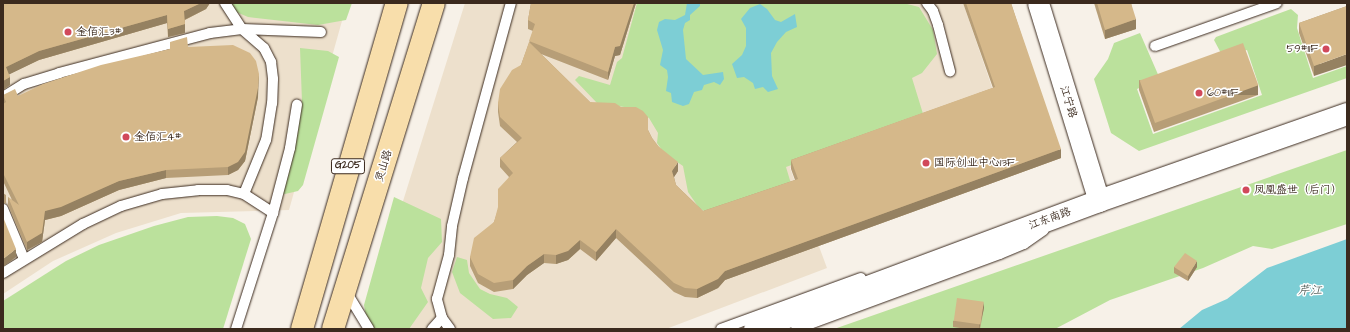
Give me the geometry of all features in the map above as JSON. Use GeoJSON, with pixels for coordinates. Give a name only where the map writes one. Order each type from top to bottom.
{"type":"FeatureCollection","features":[{"type":"Feature","properties":{"kind":"highway","name":"G205"},"geometry":{"type":"LineString","coordinates":[[302,329],[397,3]]}},
{"type":"Feature","properties":{"kind":"highway","name":"灵山路"},"geometry":{"type":"LineString","coordinates":[[333,329],[434,3]]}},
{"type":"Feature","properties":{"kind":"street","name":"江宁路"},"geometry":{"type":"LineString","coordinates":[[1038,3],[1099,201]]}},
{"type":"Feature","properties":{"kind":"street","name":"江东南路"},"geometry":{"type":"LineString","coordinates":[[755,329],[1071,211],[1347,114]]}},
{"type":"Feature","properties":{"kind":"lane"},"geometry":{"type":"LineString","coordinates":[[225,3],[242,29],[264,48],[271,62],[273,79],[272,103],[266,140],[244,194]]}},
{"type":"Feature","properties":{"kind":"lane"},"geometry":{"type":"LineString","coordinates":[[450,329],[442,318],[437,299],[449,255],[452,226],[511,3]]}},
{"type":"Feature","properties":{"kind":"lane"},"geometry":{"type":"LineString","coordinates":[[926,3],[933,11],[938,25],[950,71]]}},
{"type":"Feature","properties":{"kind":"lane"},"geometry":{"type":"LineString","coordinates":[[1155,46],[1277,3]]}},
{"type":"Feature","properties":{"kind":"lane"},"geometry":{"type":"LineString","coordinates":[[3,98],[24,84],[143,49],[210,33],[242,29],[320,32]]}},
{"type":"Feature","properties":{"kind":"lane"},"geometry":{"type":"LineString","coordinates":[[236,329],[273,213],[290,148],[297,106]]}},
{"type":"Feature","properties":{"kind":"lane"},"geometry":{"type":"LineString","coordinates":[[3,272],[83,224],[121,206],[149,198],[198,190],[227,190],[244,194],[273,213]]}},
{"type":"Feature","properties":{"kind":"lane"},"geometry":{"type":"LineString","coordinates":[[3,209],[24,259]]}},
{"type":"Feature","properties":{"kind":"lane"},"geometry":{"type":"LineString","coordinates":[[721,329],[968,239],[1071,211]]}},
{"type":"Feature","properties":{"kind":"lane"},"geometry":{"type":"LineString","coordinates":[[796,329],[1024,244],[1071,211]]}},
{"type":"Feature","properties":{"kind":"lane"},"geometry":{"type":"LineString","coordinates":[[345,290],[369,329]]}},
{"type":"Feature","properties":{"kind":"lane"},"geometry":{"type":"LineString","coordinates":[[432,329],[442,318]]}},
{"type":"Feature","properties":{"kind":"shaded area"},"geometry":{"type":"Polygon","coordinates":[[[3,3],[347,3],[289,210],[181,213],[116,233],[53,261],[3,294],[3,3]]]}},
{"type":"Feature","properties":{"kind":"shaded area"},"geometry":{"type":"Polygon","coordinates":[[[465,3],[963,3],[995,96],[790,168],[827,268],[666,329],[363,329],[465,3]]]}},
{"type":"Feature","properties":{"kind":"green space"},"geometry":{"type":"Polygon","coordinates":[[[231,3],[352,3],[346,20],[318,25],[248,17],[234,11],[231,3]]]}},
{"type":"Feature","properties":{"kind":"green space"},"geometry":{"type":"Polygon","coordinates":[[[637,3],[903,3],[919,7],[933,30],[937,54],[922,73],[912,78],[924,117],[786,167],[792,187],[713,216],[699,208],[688,192],[683,166],[664,153],[657,143],[658,133],[649,118],[631,108],[597,103],[575,80],[579,76],[610,85],[617,62],[622,58],[637,3]]]}},
{"type":"Feature","properties":{"kind":"green space"},"geometry":{"type":"Polygon","coordinates":[[[1291,9],[1298,15],[1297,28],[1313,78],[1347,66],[1347,78],[1139,151],[1111,133],[1094,79],[1108,59],[1114,43],[1140,33],[1160,79],[1137,89],[1153,134],[1262,95],[1247,50],[1223,57],[1214,40],[1216,37],[1291,9]]]}},
{"type":"Feature","properties":{"kind":"green space"},"geometry":{"type":"Polygon","coordinates":[[[300,48],[328,51],[339,57],[303,185],[298,191],[285,194],[281,193],[302,102],[300,48]]]}},
{"type":"Feature","properties":{"kind":"green space"},"geometry":{"type":"Polygon","coordinates":[[[1347,150],[1347,224],[1272,249],[1253,246],[1203,268],[1110,300],[1055,329],[834,329],[1347,150]]]}},
{"type":"Feature","properties":{"kind":"green space"},"geometry":{"type":"Polygon","coordinates":[[[394,197],[441,219],[442,242],[428,258],[421,288],[428,302],[409,329],[368,329],[364,305],[394,197]]]}},
{"type":"Feature","properties":{"kind":"green space"},"geometry":{"type":"Polygon","coordinates":[[[217,216],[233,218],[245,224],[251,239],[223,329],[3,329],[3,301],[66,261],[99,245],[154,226],[188,217],[217,216]]]}},
{"type":"Feature","properties":{"kind":"green space"},"geometry":{"type":"Polygon","coordinates":[[[457,257],[467,260],[469,273],[480,289],[490,294],[507,298],[518,307],[511,318],[493,319],[460,293],[452,272],[457,257]]]}},
{"type":"Feature","properties":{"kind":"water"},"geometry":{"type":"Polygon","coordinates":[[[687,3],[700,3],[700,6],[690,15],[690,20],[685,23],[683,30],[686,59],[703,75],[723,72],[724,79],[720,85],[714,82],[704,85],[702,90],[694,92],[689,104],[683,106],[672,102],[671,93],[666,91],[668,77],[667,70],[660,65],[663,50],[657,30],[659,22],[665,19],[675,20],[685,15],[687,3]]]}},
{"type":"Feature","properties":{"kind":"water"},"geometry":{"type":"Polygon","coordinates":[[[760,4],[767,9],[775,20],[781,22],[795,14],[797,27],[786,32],[777,42],[771,53],[772,76],[778,89],[768,92],[763,87],[755,89],[753,83],[744,77],[737,78],[732,64],[742,55],[746,46],[746,28],[741,19],[750,8],[760,4]]]}},
{"type":"Feature","properties":{"kind":"water","name":"芹江"},"geometry":{"type":"Polygon","coordinates":[[[1347,239],[1347,329],[1179,329],[1202,310],[1227,299],[1267,268],[1347,239]]]}},
{"type":"Feature","properties":{"kind":"building","name":"金佰汇3#"},"geometry":{"type":"Polygon","coordinates":[[[3,3],[201,3],[184,11],[185,24],[168,29],[167,15],[39,51],[6,67],[10,77],[3,81],[3,3]]]}},
{"type":"Feature","properties":{"kind":"building"},"geometry":{"type":"Polygon","coordinates":[[[531,3],[634,3],[620,46],[615,47],[608,72],[529,41],[535,24],[528,20],[531,3]]]}},
{"type":"Feature","properties":{"kind":"building"},"geometry":{"type":"Polygon","coordinates":[[[966,3],[1011,3],[1061,149],[725,271],[718,279],[697,289],[685,288],[674,283],[616,229],[596,252],[580,240],[568,251],[556,255],[544,254],[527,266],[513,280],[494,283],[478,274],[470,257],[474,238],[494,222],[498,207],[498,189],[513,173],[500,158],[522,138],[500,117],[498,103],[500,89],[512,70],[521,65],[529,42],[590,102],[615,103],[621,107],[636,107],[643,111],[648,117],[648,130],[652,138],[658,146],[678,162],[672,171],[676,185],[703,211],[798,179],[791,160],[995,87],[966,3]]]}},
{"type":"Feature","properties":{"kind":"building"},"geometry":{"type":"Polygon","coordinates":[[[1097,3],[1131,3],[1136,19],[1105,30],[1097,3]]]}},
{"type":"Feature","properties":{"kind":"building","name":"59#11F"},"geometry":{"type":"Polygon","coordinates":[[[1347,6],[1347,54],[1314,66],[1299,23],[1347,6]]]}},
{"type":"Feature","properties":{"kind":"building","name":"金佰汇4#"},"geometry":{"type":"Polygon","coordinates":[[[187,37],[188,47],[233,45],[250,53],[256,61],[259,74],[258,88],[245,152],[238,162],[228,167],[166,170],[119,181],[61,207],[45,211],[42,233],[27,242],[8,197],[19,205],[3,173],[3,104],[6,102],[3,95],[15,89],[18,96],[43,84],[101,65],[170,49],[170,42],[187,37]]]}},
{"type":"Feature","properties":{"kind":"building","name":"60#11F"},"geometry":{"type":"Polygon","coordinates":[[[1243,43],[1258,85],[1155,123],[1140,81],[1243,43]]]}},
{"type":"Feature","properties":{"kind":"building"},"geometry":{"type":"Polygon","coordinates":[[[3,217],[16,249],[3,259],[3,217]]]}},
{"type":"Feature","properties":{"kind":"building"},"geometry":{"type":"Polygon","coordinates":[[[1185,253],[1197,261],[1188,276],[1174,267],[1185,253]]]}},
{"type":"Feature","properties":{"kind":"building"},"geometry":{"type":"Polygon","coordinates":[[[957,298],[984,302],[981,325],[954,321],[957,298]]]}},
{"type":"Feature","properties":{"kind":"place","name":"金佰汇3#"},"geometry":{"type":"Point","coordinates":[68,32]}},
{"type":"Feature","properties":{"kind":"place","name":"59#11F"},"geometry":{"type":"Point","coordinates":[1326,49]}},
{"type":"Feature","properties":{"kind":"place","name":"60#11F"},"geometry":{"type":"Point","coordinates":[1199,93]}},
{"type":"Feature","properties":{"kind":"place","name":"金佰汇4#"},"geometry":{"type":"Point","coordinates":[126,137]}},
{"type":"Feature","properties":{"kind":"place","name":"国际创业中心13F"},"geometry":{"type":"Point","coordinates":[926,163]}},
{"type":"Feature","properties":{"kind":"place","name":"凤凰盛世（后门）"},"geometry":{"type":"Point","coordinates":[1246,190]}}]}
